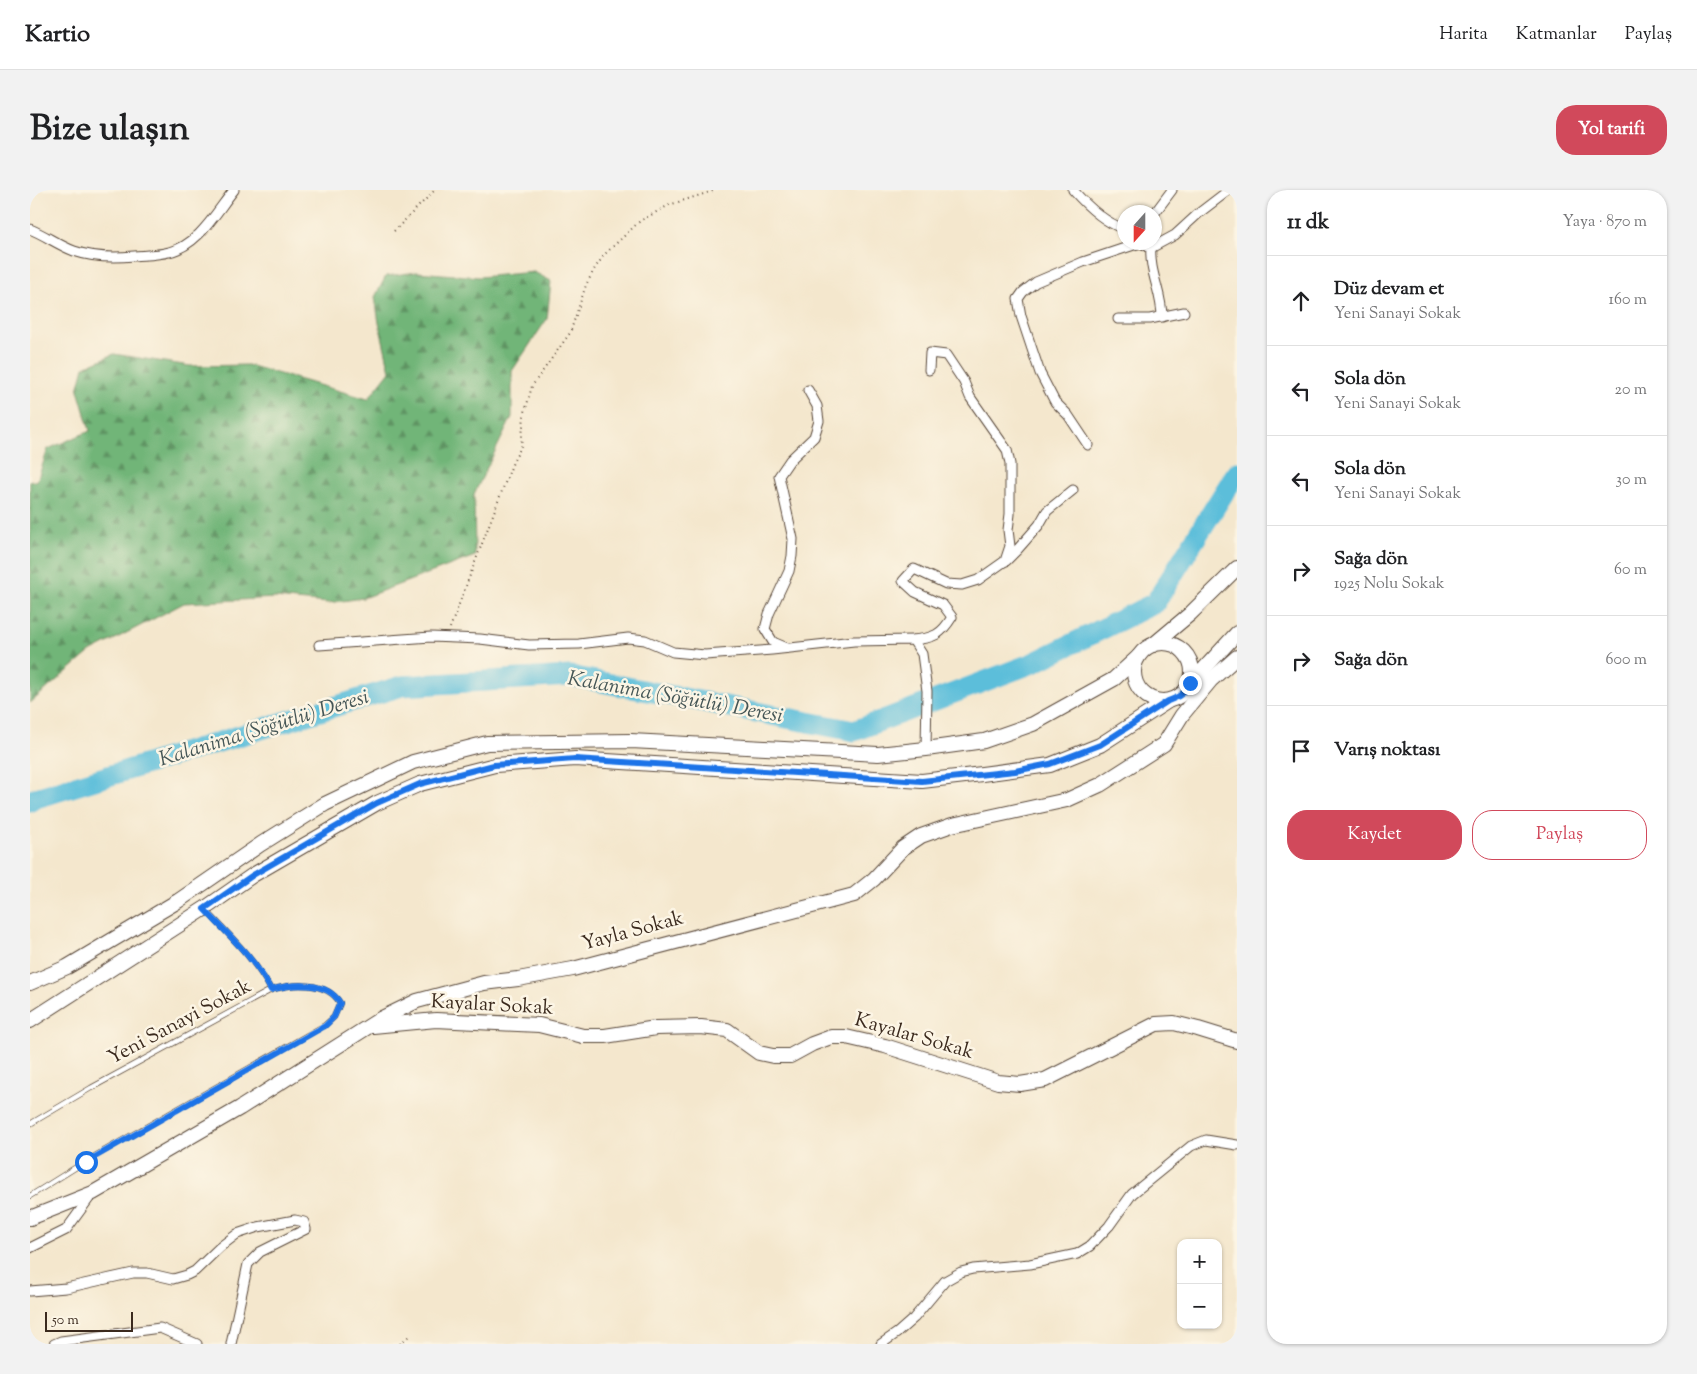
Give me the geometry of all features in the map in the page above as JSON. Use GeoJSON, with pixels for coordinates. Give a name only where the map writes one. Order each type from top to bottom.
{"type":"FeatureCollection","features":[{"type":"Feature","properties":{"kind":"main road"},"geometry":{"type":"LineString","coordinates":[[30,983],[67,967],[178,901],[261,844],[325,804],[413,762],[487,743],[631,741],[878,754],[984,741],[1033,724],[1114,679],[1144,650],[1190,614],[1237,568]]}},
{"type":"Feature","properties":{"kind":"main road"},"geometry":{"type":"LineString","coordinates":[[30,1021],[204,909],[253,875],[377,803],[420,784],[494,765],[575,759],[922,781],[1015,771],[1050,764],[1100,745],[1168,701],[1178,698],[1237,633]]}},
{"type":"Feature","properties":{"kind":"main road"},"geometry":{"type":"LineString","coordinates":[[1152,645],[1170,644],[1186,654],[1191,663],[1193,673],[1190,683]]}},
{"type":"Feature","properties":{"kind":"main road"},"geometry":{"type":"LineString","coordinates":[[1138,657],[1134,674],[1136,683],[1141,691],[1149,698],[1158,701],[1168,701]]}},
{"type":"Feature","properties":{"kind":"main road","name":"Yayla Sokak"},"geometry":{"type":"LineString","coordinates":[[93,1193],[240,1108],[368,1026],[417,1001],[484,983],[573,969],[854,895],[874,879],[903,848],[921,836],[952,825],[1067,800],[1100,785],[1164,744],[1182,715],[1211,680],[1237,657]]}},
{"type":"Feature","properties":{"kind":"main road","name":"Kayalar Sokak"},"geometry":{"type":"LineString","coordinates":[[368,1026],[436,1020],[530,1024],[564,1030],[583,1036],[605,1036],[656,1028],[700,1026],[727,1030],[759,1053],[773,1056],[790,1056],[812,1044],[831,1037],[846,1037],[885,1046],[998,1082],[1020,1084],[1045,1080],[1156,1024],[1174,1023],[1237,1041]]}},
{"type":"Feature","properties":{"kind":"main road"},"geometry":{"type":"LineString","coordinates":[[30,1218],[93,1193]]}},
{"type":"Feature","properties":{"kind":"street"},"geometry":{"type":"LineString","coordinates":[[30,229],[60,245],[106,258],[170,252],[185,244],[210,223],[234,190]]}},
{"type":"Feature","properties":{"kind":"street"},"geometry":{"type":"LineString","coordinates":[[1073,190],[1086,204],[1117,227]]}},
{"type":"Feature","properties":{"kind":"street"},"geometry":{"type":"LineString","coordinates":[[1161,205],[1172,190]]}},
{"type":"Feature","properties":{"kind":"street"},"geometry":{"type":"LineString","coordinates":[[1162,242],[1175,235],[1198,213],[1229,190]]}},
{"type":"Feature","properties":{"kind":"street"},"geometry":{"type":"LineString","coordinates":[[1088,444],[1068,415],[1054,402],[1040,373],[1021,316],[1018,300],[1023,292],[1036,282],[1090,259],[1118,250]]}},
{"type":"Feature","properties":{"kind":"street"},"geometry":{"type":"LineString","coordinates":[[1151,250],[1151,265],[1162,306],[1162,317]]}},
{"type":"Feature","properties":{"kind":"street"},"geometry":{"type":"LineString","coordinates":[[1118,319],[1150,320],[1184,312]]}},
{"type":"Feature","properties":{"kind":"street"},"geometry":{"type":"LineString","coordinates":[[929,370],[930,353],[946,355],[964,382],[970,396],[1008,450],[1010,464],[1010,514],[1008,530],[1010,546],[1006,561]]}},
{"type":"Feature","properties":{"kind":"street"},"geometry":{"type":"LineString","coordinates":[[788,648],[773,642],[766,629],[775,599],[788,571],[792,556],[793,539],[784,508],[778,476],[790,460],[814,437],[819,421],[817,406],[808,390]]}},
{"type":"Feature","properties":{"kind":"street"},"geometry":{"type":"LineString","coordinates":[[318,645],[447,637],[529,645],[580,644],[628,638],[645,640],[673,652],[705,656],[854,641],[930,638],[944,630],[952,618],[943,605],[915,592],[903,581],[914,569],[946,584],[962,585],[978,580],[1006,561],[1039,525],[1047,511],[1073,490]]}},
{"type":"Feature","properties":{"kind":"street"},"geometry":{"type":"LineString","coordinates":[[913,640],[922,654],[927,691],[926,749]]}},
{"type":"Feature","properties":{"kind":"street"},"geometry":{"type":"LineString","coordinates":[[881,1344],[897,1334],[914,1318],[945,1281],[960,1272],[973,1269],[1030,1264],[1077,1254],[1090,1246],[1132,1194],[1191,1146],[1206,1140],[1237,1145]]}},
{"type":"Feature","properties":{"kind":"street","name":"Yayla Sokak"},"geometry":{"type":"LineString","coordinates":[[30,1248],[66,1230],[93,1193]]}},
{"type":"Feature","properties":{"kind":"street"},"geometry":{"type":"LineString","coordinates":[[30,1291],[66,1288],[133,1273],[147,1273],[173,1279],[195,1271],[237,1234],[258,1226],[295,1220],[304,1222],[306,1229],[260,1252],[248,1264],[232,1344]]}},
{"type":"Feature","properties":{"kind":"street"},"geometry":{"type":"LineString","coordinates":[[54,1344],[60,1341],[160,1328],[197,1344]]}},
{"type":"Feature","properties":{"kind":"lane"},"geometry":{"type":"LineString","coordinates":[[204,909],[247,955],[263,975],[271,990]]}},
{"type":"Feature","properties":{"kind":"lane","name":"Yeni Sanayi Sokak"},"geometry":{"type":"LineString","coordinates":[[30,1124],[91,1088],[271,990],[291,985],[320,988],[337,997],[340,1003],[334,1017],[325,1026],[95,1156],[30,1196]]}},
{"type":"Feature","properties":{"kind":"path"},"geometry":{"type":"LineString","coordinates":[[394,231],[435,190]]}},
{"type":"Feature","properties":{"kind":"path"},"geometry":{"type":"LineString","coordinates":[[447,637],[513,462],[521,448],[524,416],[532,386],[570,332],[586,285],[595,268],[605,254],[640,221],[669,205],[716,190]]}},
{"type":"Feature","properties":{"kind":"path"},"geometry":{"type":"LineString","coordinates":[[400,1344],[410,1335]]}},
{"type":"Feature","properties":{"kind":"green space"},"geometry":{"type":"Polygon","coordinates":[[[417,272],[479,277],[534,272],[551,281],[547,319],[512,371],[512,417],[474,494],[475,556],[363,598],[328,603],[275,598],[184,603],[90,652],[30,703],[30,481],[37,481],[48,449],[90,431],[78,390],[84,367],[114,354],[190,366],[248,365],[368,399],[390,371],[375,297],[386,276],[417,272]]]}},
{"type":"Feature","properties":{"kind":"waterway","name":"Kalanima (Söğütlü) Deresi"},"geometry":{"type":"LineString","coordinates":[[30,802],[36,798],[402,686],[570,676],[854,731],[1033,663],[1155,603],[1237,472]]}},
{"type":"Feature","properties":{"kind":"route"},"geometry":{"type":"LineString","coordinates":[[86,1162],[325,1026],[334,1017],[340,1003],[337,997],[330,992],[304,985],[291,985],[271,990],[263,975],[247,955],[204,909],[253,875],[377,803],[420,784],[494,765],[575,759],[922,781],[1015,771],[1050,764],[1100,745],[1168,701],[1178,698],[1190,683]]}}]}
